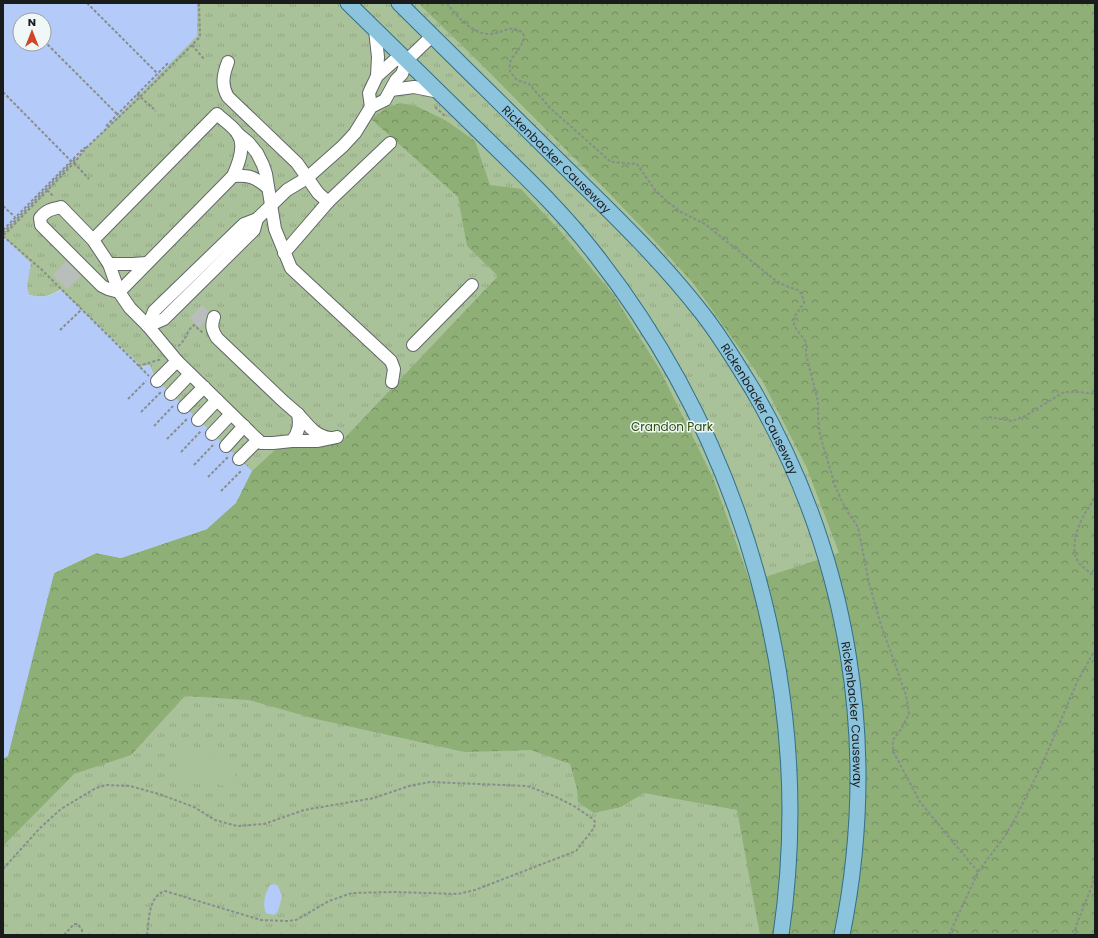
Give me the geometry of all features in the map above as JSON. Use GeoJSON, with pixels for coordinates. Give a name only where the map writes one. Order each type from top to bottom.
{"type":"FeatureCollection","features":[{"type":"Feature","properties":{"kind":"main road"},"geometry":{"type":"LineString","coordinates":[[348,3],[549,202],[594,253],[621,288],[664,354],[681,384],[712,447],[740,518],[758,576],[774,647],[782,692],[788,757],[790,827],[786,896],[781,935]]}},
{"type":"Feature","properties":{"kind":"main road","name":"Rickenbacker Causeway"},"geometry":{"type":"LineString","coordinates":[[399,3],[613,214],[682,287],[723,342],[765,412],[791,462],[813,518],[829,568],[843,624],[853,684],[858,755],[858,807],[852,875],[842,935]]}},
{"type":"Feature","properties":{"kind":"lane"},"geometry":{"type":"LineString","coordinates":[[371,107],[369,93],[377,76],[378,57],[375,30]]}},
{"type":"Feature","properties":{"kind":"lane"},"geometry":{"type":"LineString","coordinates":[[148,326],[154,311],[244,224],[273,210],[286,190],[307,178],[355,133],[371,107],[385,100],[396,80],[402,74],[407,60],[432,36]]}},
{"type":"Feature","properties":{"kind":"lane"},"geometry":{"type":"LineString","coordinates":[[377,76],[395,60],[407,60]]}},
{"type":"Feature","properties":{"kind":"lane"},"geometry":{"type":"LineString","coordinates":[[228,62],[224,72],[223,82],[224,90],[228,97],[296,163],[318,192],[328,202]]}},
{"type":"Feature","properties":{"kind":"lane"},"geometry":{"type":"LineString","coordinates":[[391,90],[414,87],[439,92]]}},
{"type":"Feature","properties":{"kind":"lane"},"geometry":{"type":"LineString","coordinates":[[93,240],[217,114],[249,143],[257,153],[266,174],[275,229],[291,268],[391,362],[394,369],[392,382]]}},
{"type":"Feature","properties":{"kind":"lane"},"geometry":{"type":"LineString","coordinates":[[119,292],[233,176],[241,159],[241,146],[238,134]]}},
{"type":"Feature","properties":{"kind":"lane"},"geometry":{"type":"LineString","coordinates":[[284,252],[328,202],[390,143]]}},
{"type":"Feature","properties":{"kind":"lane"},"geometry":{"type":"LineString","coordinates":[[233,176],[245,176],[258,179],[267,187]]}},
{"type":"Feature","properties":{"kind":"lane"},"geometry":{"type":"LineString","coordinates":[[119,292],[102,286],[41,226],[40,218],[44,212],[61,207],[93,240],[109,264],[119,292],[130,308],[148,326],[190,374],[261,443],[318,441],[338,437],[322,437],[313,431],[298,414],[217,338],[213,332],[212,325],[214,317]]}},
{"type":"Feature","properties":{"kind":"lane"},"geometry":{"type":"LineString","coordinates":[[109,264],[120,265],[147,263]]}},
{"type":"Feature","properties":{"kind":"lane"},"geometry":{"type":"LineString","coordinates":[[413,345],[472,285]]}},
{"type":"Feature","properties":{"kind":"lane"},"geometry":{"type":"LineString","coordinates":[[153,379],[174,357]]}},
{"type":"Feature","properties":{"kind":"lane"},"geometry":{"type":"LineString","coordinates":[[171,394],[190,374]]}},
{"type":"Feature","properties":{"kind":"lane"},"geometry":{"type":"LineString","coordinates":[[197,422],[204,387]]}},
{"type":"Feature","properties":{"kind":"lane"},"geometry":{"type":"LineString","coordinates":[[197,422],[217,400]]}},
{"type":"Feature","properties":{"kind":"lane"},"geometry":{"type":"LineString","coordinates":[[197,422],[231,414]]}},
{"type":"Feature","properties":{"kind":"lane"},"geometry":{"type":"LineString","coordinates":[[292,441],[297,435],[299,427],[298,414]]}},
{"type":"Feature","properties":{"kind":"lane"},"geometry":{"type":"LineString","coordinates":[[234,458],[244,426]]}},
{"type":"Feature","properties":{"kind":"lane"},"geometry":{"type":"LineString","coordinates":[[234,458],[258,440]]}},
{"type":"Feature","properties":{"kind":"path"},"geometry":{"type":"LineString","coordinates":[[87,3],[158,74]]}},
{"type":"Feature","properties":{"kind":"path"},"geometry":{"type":"LineString","coordinates":[[3,233],[86,148],[200,38],[199,3]]}},
{"type":"Feature","properties":{"kind":"path"},"geometry":{"type":"LineString","coordinates":[[192,45],[204,59]]}},
{"type":"Feature","properties":{"kind":"path"},"geometry":{"type":"LineString","coordinates":[[52,49],[117,114]]}},
{"type":"Feature","properties":{"kind":"path"},"geometry":{"type":"LineString","coordinates":[[106,126],[169,62]]}},
{"type":"Feature","properties":{"kind":"path"},"geometry":{"type":"LineString","coordinates":[[3,92],[71,161]]}},
{"type":"Feature","properties":{"kind":"path"},"geometry":{"type":"LineString","coordinates":[[137,94],[156,111]]}},
{"type":"Feature","properties":{"kind":"path"},"geometry":{"type":"LineString","coordinates":[[3,233],[15,218],[84,148],[86,148]]}},
{"type":"Feature","properties":{"kind":"path"},"geometry":{"type":"LineString","coordinates":[[3,233],[5,234],[10,229],[74,163],[86,148]]}},
{"type":"Feature","properties":{"kind":"path"},"geometry":{"type":"LineString","coordinates":[[74,163],[89,179]]}},
{"type":"Feature","properties":{"kind":"path"},"geometry":{"type":"LineString","coordinates":[[3,206],[15,218]]}},
{"type":"Feature","properties":{"kind":"path"},"geometry":{"type":"LineString","coordinates":[[3,233],[153,379]]}},
{"type":"Feature","properties":{"kind":"path"},"geometry":{"type":"LineString","coordinates":[[60,330],[81,310]]}},
{"type":"Feature","properties":{"kind":"path"},"geometry":{"type":"LineString","coordinates":[[138,366],[174,357],[183,343],[187,332],[194,325],[205,336]]}},
{"type":"Feature","properties":{"kind":"path"},"geometry":{"type":"LineString","coordinates":[[989,417],[1012,421],[1025,416],[1064,392],[1095,394]]}},
{"type":"Feature","properties":{"kind":"path"},"geometry":{"type":"LineString","coordinates":[[167,438],[197,422]]}},
{"type":"Feature","properties":{"kind":"path"},"geometry":{"type":"LineString","coordinates":[[181,452],[197,422]]}},
{"type":"Feature","properties":{"kind":"path"},"geometry":{"type":"LineString","coordinates":[[208,477],[234,458]]}},
{"type":"Feature","properties":{"kind":"path"},"geometry":{"type":"LineString","coordinates":[[221,491],[234,458]]}},
{"type":"Feature","properties":{"kind":"path"},"geometry":{"type":"LineString","coordinates":[[1095,499],[1088,508],[1074,537],[1074,550],[1078,562],[1095,577]]}},
{"type":"Feature","properties":{"kind":"path"},"geometry":{"type":"LineString","coordinates":[[949,935],[978,872],[1005,836],[1016,817],[1044,760],[1077,682],[1095,650]]}},
{"type":"Feature","properties":{"kind":"path"},"geometry":{"type":"LineString","coordinates":[[3,869],[40,828],[61,809],[96,788],[107,785],[130,786],[159,794],[194,807],[215,820],[237,826],[264,824],[304,810],[374,798],[423,783],[527,786],[554,796],[574,806],[595,822],[594,828],[576,851],[474,890],[458,894],[394,892],[352,893],[329,901],[294,921],[261,920],[165,891],[158,894],[153,901],[147,935]]}},
{"type":"Feature","properties":{"kind":"path"},"geometry":{"type":"LineString","coordinates":[[1075,935],[1076,926],[1095,878]]}},
{"type":"Feature","properties":{"kind":"path"},"geometry":{"type":"LineString","coordinates":[[64,935],[74,924],[78,924],[82,930],[82,935]]}},
{"type":"Feature","properties":{"kind":"green space","name":"Crandon Park"},"geometry":{"type":"Polygon","coordinates":[[[196,3],[1095,3],[1095,935],[3,935],[3,759],[96,553],[121,558],[207,529],[157,381],[149,365],[141,367],[60,290],[45,296],[29,295],[3,236],[3,232],[196,3]]]}},
{"type":"Feature","properties":{"kind":"green space","name":"Crandon Park"},"geometry":{"type":"Polygon","coordinates":[[[418,3],[1095,3],[1095,935],[760,935],[737,810],[644,793],[621,807],[594,813],[578,802],[577,789],[570,764],[531,750],[465,752],[316,719],[249,700],[185,696],[131,755],[74,774],[3,846],[3,759],[54,573],[96,553],[121,558],[207,529],[252,471],[277,448],[340,443],[498,276],[467,246],[458,197],[371,119],[386,108],[400,103],[416,106],[445,120],[475,141],[490,185],[521,189],[560,231],[613,294],[660,370],[713,478],[750,582],[839,553],[807,468],[762,380],[693,283],[608,192],[418,3]]]}},
{"type":"Feature","properties":{"kind":"green space"},"geometry":{"type":"Polygon","coordinates":[[[189,746],[204,752],[225,757],[231,764],[236,779],[235,785],[227,787],[214,783],[196,784],[184,780],[178,771],[178,759],[184,749],[189,746]]]}},
{"type":"Feature","properties":{"kind":"water"},"geometry":{"type":"Polygon","coordinates":[[[3,3],[197,3],[197,36],[3,233],[3,3]]]}},
{"type":"Feature","properties":{"kind":"water"},"geometry":{"type":"Polygon","coordinates":[[[3,236],[31,263],[27,286],[29,295],[46,296],[61,290],[142,367],[150,365],[152,372],[158,381],[252,471],[236,503],[207,529],[121,558],[96,553],[54,573],[8,756],[3,759],[3,236]]]}},
{"type":"Feature","properties":{"kind":"water"},"geometry":{"type":"Polygon","coordinates":[[[274,884],[278,886],[282,896],[277,913],[273,915],[266,913],[264,902],[268,888],[270,885],[274,884]]]}},
{"type":"Feature","properties":{"kind":"building"},"geometry":{"type":"Polygon","coordinates":[[[66,261],[81,276],[67,289],[53,275],[66,261]]]}},
{"type":"Feature","properties":{"kind":"building"},"geometry":{"type":"Polygon","coordinates":[[[202,305],[209,312],[205,321],[199,328],[190,318],[202,305]]]}}]}
